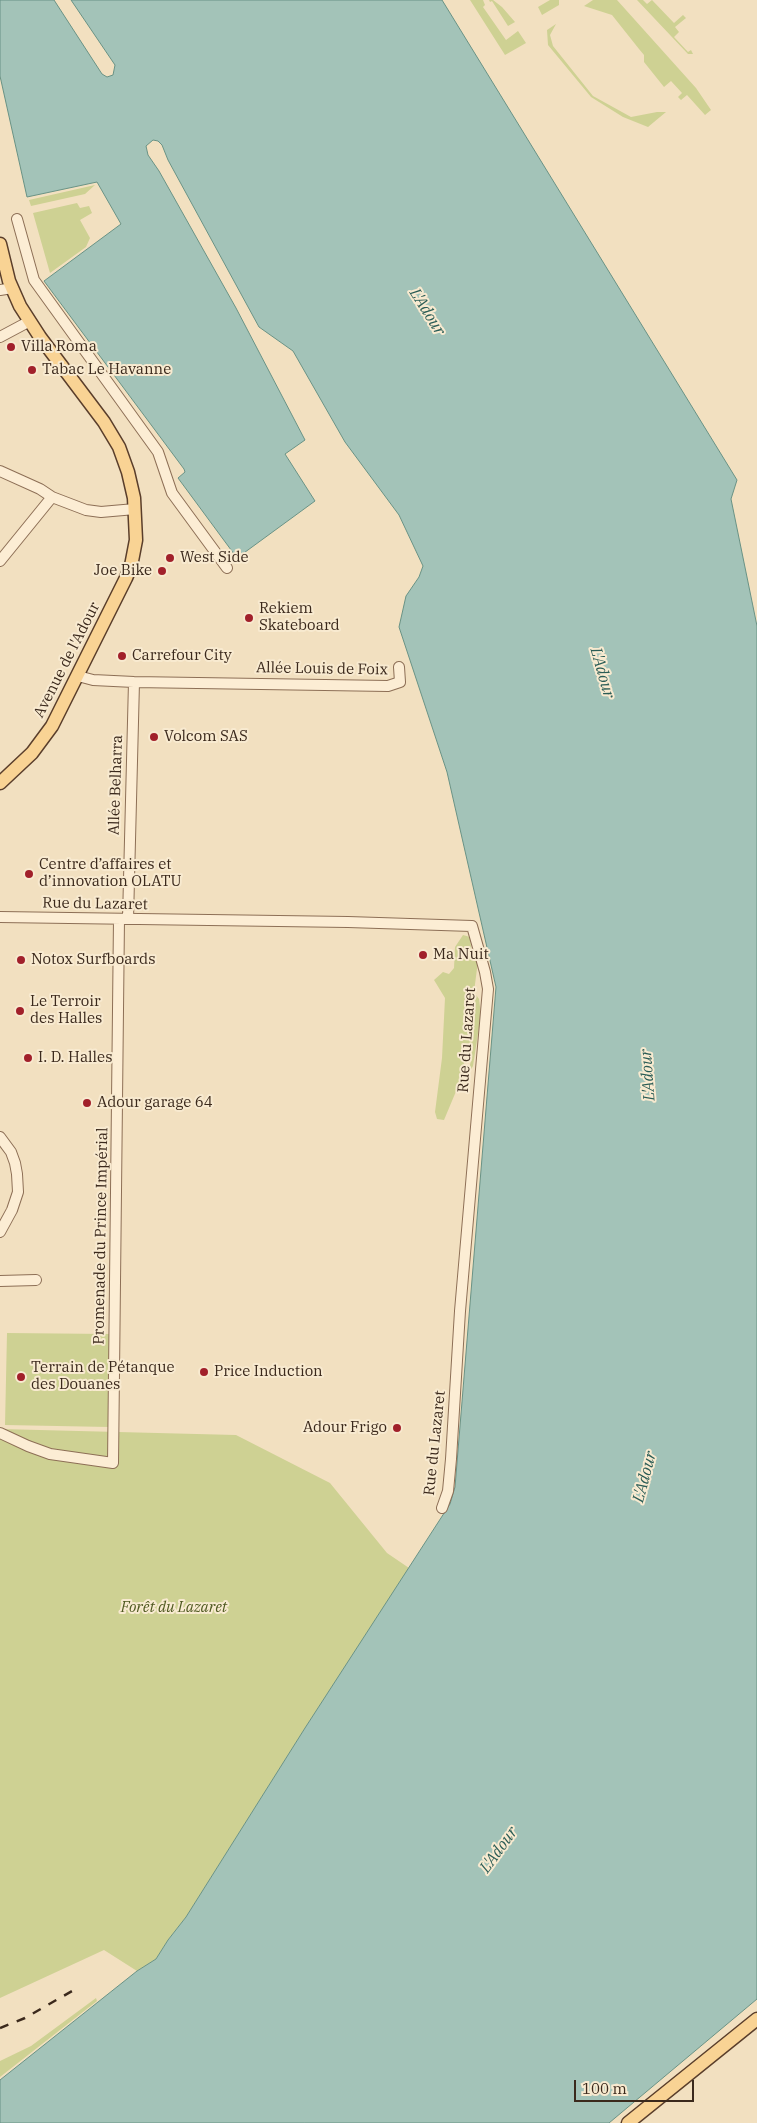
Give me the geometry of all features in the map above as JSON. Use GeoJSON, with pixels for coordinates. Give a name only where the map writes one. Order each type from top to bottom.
{"type":"FeatureCollection","features":[{"type":"Feature","properties":{"kind":"main road","name":"Avenue de l'Adour"},"geometry":{"type":"LineString","coordinates":[[0,244],[6,289],[114,438],[128,472],[135,509],[136,540],[131,566],[78,676],[41,742],[0,783]]}},
{"type":"Feature","properties":{"kind":"main road"},"geometry":{"type":"LineString","coordinates":[[628,2123],[757,2019]]}},
{"type":"Feature","properties":{"kind":"street"},"geometry":{"type":"LineString","coordinates":[[17,219],[34,280],[158,452],[172,493],[227,568]]}},
{"type":"Feature","properties":{"kind":"street"},"geometry":{"type":"LineString","coordinates":[[0,336],[30,322]]}},
{"type":"Feature","properties":{"kind":"street"},"geometry":{"type":"LineString","coordinates":[[0,471],[40,489],[52,497],[86,510],[135,509]]}},
{"type":"Feature","properties":{"kind":"street"},"geometry":{"type":"LineString","coordinates":[[0,561],[52,497]]}},
{"type":"Feature","properties":{"kind":"street","name":"Allée Louis de Foix"},"geometry":{"type":"LineString","coordinates":[[78,676],[93,680],[134,682],[388,686],[400,682],[399,667]]}},
{"type":"Feature","properties":{"kind":"street","name":"Allée Belharra"},"geometry":{"type":"LineString","coordinates":[[124,919],[134,682]]}},
{"type":"Feature","properties":{"kind":"street","name":"Rue du Lazaret"},"geometry":{"type":"LineString","coordinates":[[0,917],[348,922],[472,926],[488,989],[460,1311],[451,1460],[448,1491],[442,1508]]}},
{"type":"Feature","properties":{"kind":"street","name":"Promenade du Prince Impérial"},"geometry":{"type":"LineString","coordinates":[[0,1434],[50,1454],[113,1462],[124,919]]}},
{"type":"Feature","properties":{"kind":"street"},"geometry":{"type":"LineString","coordinates":[[0,1137],[13,1158],[17,1174],[18,1192],[12,1210],[0,1232]]}},
{"type":"Feature","properties":{"kind":"street"},"geometry":{"type":"LineString","coordinates":[[0,1281],[36,1280]]}},
{"type":"Feature","properties":{"kind":"green space"},"geometry":{"type":"Polygon","coordinates":[[[470,0],[483,0],[485,5],[483,7],[506,40],[518,31],[526,43],[505,55],[470,0]]]}},
{"type":"Feature","properties":{"kind":"green space"},"geometry":{"type":"Polygon","coordinates":[[[489,0],[493,0],[502,7],[515,22],[508,26],[492,1],[490,2],[489,0]]]}},
{"type":"Feature","properties":{"kind":"green space"},"geometry":{"type":"Polygon","coordinates":[[[550,0],[559,0],[559,5],[542,15],[538,7],[550,0]]]}},
{"type":"Feature","properties":{"kind":"green space"},"geometry":{"type":"Polygon","coordinates":[[[593,0],[617,0],[696,88],[711,110],[705,115],[687,95],[681,100],[678,97],[682,93],[671,81],[664,87],[644,62],[644,55],[612,15],[584,6],[593,0]]]}},
{"type":"Feature","properties":{"kind":"green space"},"geometry":{"type":"Polygon","coordinates":[[[637,0],[643,0],[647,4],[652,0],[674,23],[683,15],[686,18],[675,27],[679,32],[674,37],[688,52],[691,50],[693,54],[688,54],[637,0]]]}},
{"type":"Feature","properties":{"kind":"green space"},"geometry":{"type":"Polygon","coordinates":[[[556,24],[550,35],[553,46],[593,96],[631,117],[666,112],[648,127],[623,117],[591,97],[548,45],[547,30],[556,24]]]}},
{"type":"Feature","properties":{"kind":"green space"},"geometry":{"type":"Polygon","coordinates":[[[95,185],[85,194],[31,206],[29,200],[95,185]]]}},
{"type":"Feature","properties":{"kind":"green space"},"geometry":{"type":"Polygon","coordinates":[[[77,203],[80,208],[89,206],[92,213],[80,220],[90,238],[86,247],[50,273],[33,213],[77,203]]]}},
{"type":"Feature","properties":{"kind":"green space"},"geometry":{"type":"Polygon","coordinates":[[[463,935],[470,937],[472,956],[478,961],[474,992],[479,999],[481,1014],[473,1066],[468,1075],[472,1055],[468,1048],[457,1089],[444,1120],[437,1119],[435,1112],[442,1058],[445,998],[434,980],[443,972],[449,974],[454,968],[455,947],[463,935]]]}},
{"type":"Feature","properties":{"kind":"green space"},"geometry":{"type":"Polygon","coordinates":[[[7,1333],[110,1334],[109,1427],[5,1425],[7,1333]]]}},
{"type":"Feature","properties":{"kind":"green space","name":"Forêt du Lazaret"},"geometry":{"type":"Polygon","coordinates":[[[0,1429],[236,1435],[330,1483],[387,1553],[409,1568],[186,1917],[156,1959],[137,1971],[104,1950],[0,1998],[0,1429]]]}},
{"type":"Feature","properties":{"kind":"green space"},"geometry":{"type":"Polygon","coordinates":[[[96,1998],[97,2001],[0,2077],[0,2061],[31,2046],[96,1998]]]}},
{"type":"Feature","properties":{"kind":"water","name":"L'Adour"},"geometry":{"type":"Polygon","coordinates":[[[0,0],[54,0],[102,74],[107,77],[113,75],[115,65],[71,0],[442,0],[737,480],[731,499],[757,626],[757,1999],[609,2123],[0,2123],[0,2080],[137,1971],[156,1959],[186,1917],[305,1728],[450,1504],[455,1487],[496,987],[447,772],[399,627],[406,596],[419,577],[423,566],[399,515],[345,442],[293,351],[259,327],[168,160],[162,145],[158,141],[153,140],[146,146],[148,155],[159,171],[236,308],[305,440],[285,454],[315,501],[237,558],[178,478],[185,472],[184,469],[44,281],[121,224],[97,182],[27,197],[0,76],[0,0]]]}},
{"type":"Feature","properties":{"kind":"railway"},"geometry":{"type":"LineString","coordinates":[[0,2028],[25,2018],[79,1987]]}},
{"type":"Feature","properties":{"kind":"place","name":"Villa Roma"},"geometry":{"type":"Point","coordinates":[11,347]}},
{"type":"Feature","properties":{"kind":"place","name":"Tabac Le Havanne"},"geometry":{"type":"Point","coordinates":[32,370]}},
{"type":"Feature","properties":{"kind":"place","name":"West Side"},"geometry":{"type":"Point","coordinates":[170,558]}},
{"type":"Feature","properties":{"kind":"place","name":"Joe Bike"},"geometry":{"type":"Point","coordinates":[162,571]}},
{"type":"Feature","properties":{"kind":"place","name":"Rekiem Skateboard"},"geometry":{"type":"Point","coordinates":[249,618]}},
{"type":"Feature","properties":{"kind":"place","name":"Carrefour City"},"geometry":{"type":"Point","coordinates":[122,656]}},
{"type":"Feature","properties":{"kind":"place","name":"Volcom SAS"},"geometry":{"type":"Point","coordinates":[154,737]}},
{"type":"Feature","properties":{"kind":"place","name":"Centre d’affaires et d’innovation OLATU"},"geometry":{"type":"Point","coordinates":[29,874]}},
{"type":"Feature","properties":{"kind":"place","name":"Ma Nuit"},"geometry":{"type":"Point","coordinates":[423,955]}},
{"type":"Feature","properties":{"kind":"place","name":"Notox Surfboards"},"geometry":{"type":"Point","coordinates":[21,960]}},
{"type":"Feature","properties":{"kind":"place","name":"Le Terroir des Halles"},"geometry":{"type":"Point","coordinates":[20,1011]}},
{"type":"Feature","properties":{"kind":"place","name":"I. D. Halles"},"geometry":{"type":"Point","coordinates":[28,1058]}},
{"type":"Feature","properties":{"kind":"place","name":"Adour garage 64"},"geometry":{"type":"Point","coordinates":[87,1103]}},
{"type":"Feature","properties":{"kind":"place","name":"Price Induction"},"geometry":{"type":"Point","coordinates":[204,1372]}},
{"type":"Feature","properties":{"kind":"place","name":"Terrain de Pétanque des Douanes"},"geometry":{"type":"Point","coordinates":[21,1377]}},
{"type":"Feature","properties":{"kind":"place","name":"Adour Frigo"},"geometry":{"type":"Point","coordinates":[397,1428]}}]}
